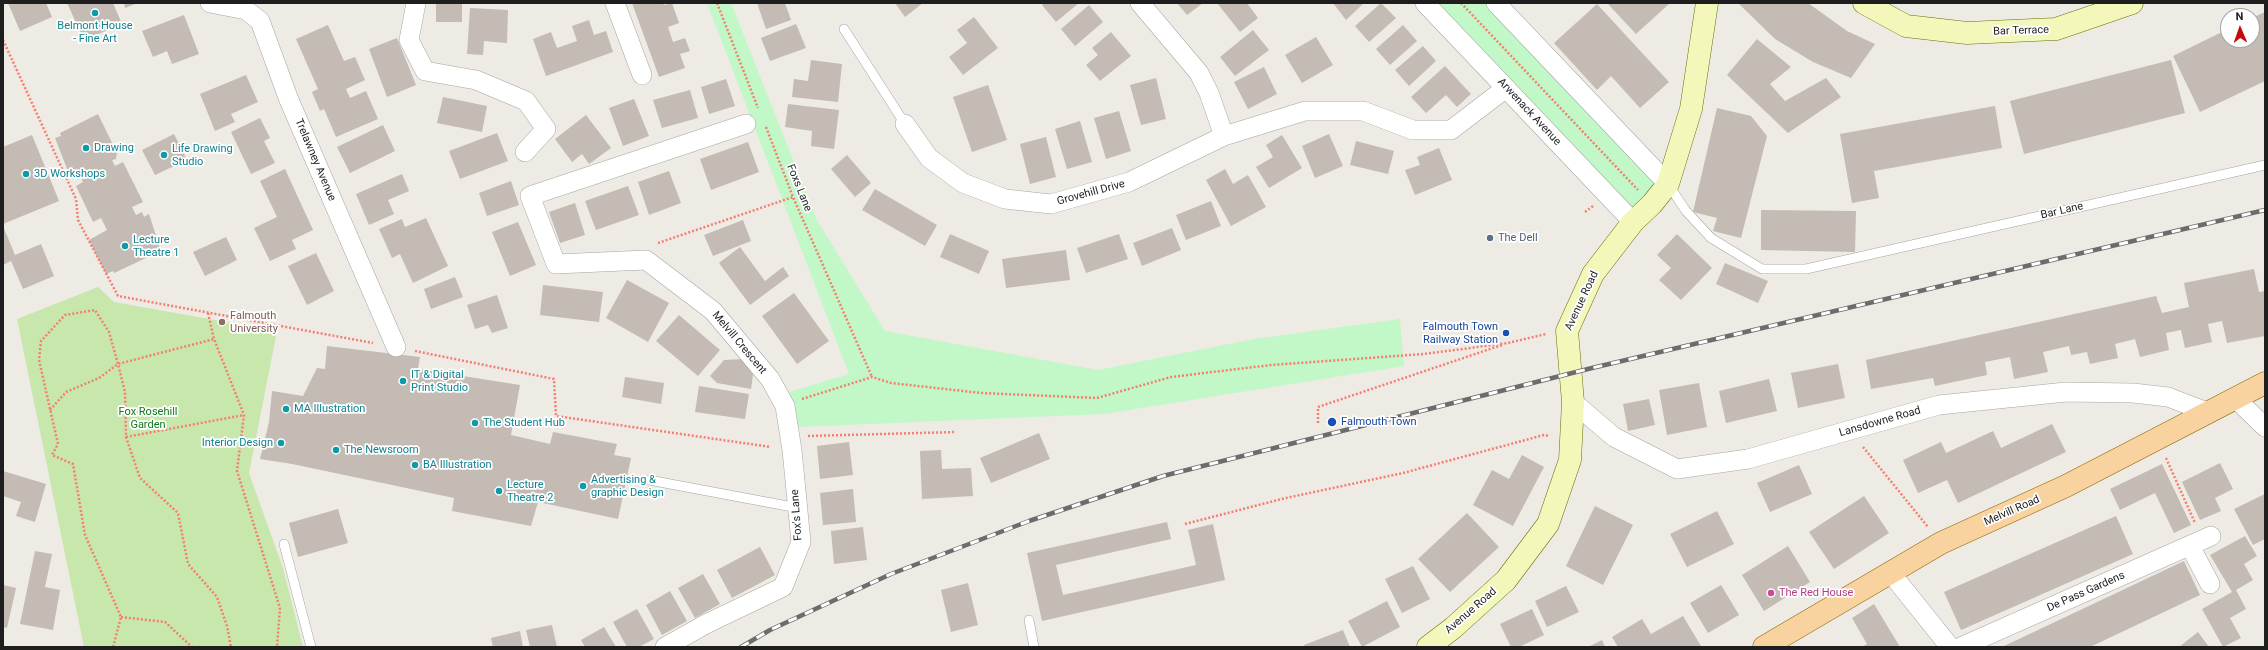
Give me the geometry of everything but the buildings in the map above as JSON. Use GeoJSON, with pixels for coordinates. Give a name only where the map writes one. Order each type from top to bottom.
{"type":"FeatureCollection","features":[{"type":"Feature","properties":{"kind":"main road","name":"Melvill Road"},"geometry":{"type":"LineString","coordinates":[[1764,647],[1941,543],[2066,486],[2265,383]]}},
{"type":"Feature","properties":{"kind":"street","name":"Trelawney Avenue"},"geometry":{"type":"LineString","coordinates":[[210,3],[246,10],[260,21],[289,100],[396,347]]}},
{"type":"Feature","properties":{"kind":"street"},"geometry":{"type":"LineString","coordinates":[[416,3],[409,40],[425,72],[476,80],[526,101],[546,129],[525,152]]}},
{"type":"Feature","properties":{"kind":"street"},"geometry":{"type":"LineString","coordinates":[[615,3],[642,75]]}},
{"type":"Feature","properties":{"kind":"street"},"geometry":{"type":"LineString","coordinates":[[1140,3],[1199,73],[1209,93],[1224,136]]}},
{"type":"Feature","properties":{"kind":"street","name":"Arwenack Avenue"},"geometry":{"type":"LineString","coordinates":[[1425,3],[1633,222]]}},
{"type":"Feature","properties":{"kind":"street"},"geometry":{"type":"LineString","coordinates":[[1496,3],[1668,184]]}},
{"type":"Feature","properties":{"kind":"street","name":"Avenue Road"},"geometry":{"type":"LineString","coordinates":[[1428,647],[1453,628],[1506,580],[1548,524],[1570,460],[1573,402],[1566,331],[1593,274],[1633,222],[1652,204],[1668,184],[1691,109],[1707,3]]}},
{"type":"Feature","properties":{"kind":"street","name":"Bar Terrace"},"geometry":{"type":"LineString","coordinates":[[1864,3],[1906,26],[1967,33],[2056,29],[2132,3]]}},
{"type":"Feature","properties":{"kind":"street","name":"Grovehill Drive"},"geometry":{"type":"LineString","coordinates":[[905,124],[929,158],[963,183],[1005,199],[1051,204],[1130,182],[1224,136],[1305,111],[1363,111],[1413,130],[1450,130],[1506,88]]}},
{"type":"Feature","properties":{"kind":"street"},"geometry":{"type":"LineString","coordinates":[[646,260],[556,264],[530,196],[746,124]]}},
{"type":"Feature","properties":{"kind":"street","name":"Melvill Crescent"},"geometry":{"type":"LineString","coordinates":[[646,260],[713,311],[770,379],[785,406]]}},
{"type":"Feature","properties":{"kind":"street","name":"Lansdowne Road"},"geometry":{"type":"LineString","coordinates":[[1573,402],[1614,437],[1677,469],[1748,459],[1939,405],[2066,392],[2132,393],[2168,397],[2207,412]]}},
{"type":"Feature","properties":{"kind":"street"},"geometry":{"type":"LineString","coordinates":[[2236,399],[2265,427]]}},
{"type":"Feature","properties":{"kind":"street","name":"Fox's Lane"},"geometry":{"type":"LineString","coordinates":[[665,647],[706,624],[783,587],[801,542],[791,443],[785,406]]}},
{"type":"Feature","properties":{"kind":"street"},"geometry":{"type":"LineString","coordinates":[[2201,540],[2210,584]]}},
{"type":"Feature","properties":{"kind":"street","name":"De Pass Gardens"},"geometry":{"type":"LineString","coordinates":[[1961,647],[2201,540]]}},
{"type":"Feature","properties":{"kind":"street"},"geometry":{"type":"LineString","coordinates":[[1890,572],[1950,647]]}},
{"type":"Feature","properties":{"kind":"lane"},"geometry":{"type":"LineString","coordinates":[[844,29],[905,124]]}},
{"type":"Feature","properties":{"kind":"lane","name":"Bar Lane"},"geometry":{"type":"LineString","coordinates":[[1668,184],[1686,211],[1711,238],[1762,269],[1806,269],[2265,165]]}},
{"type":"Feature","properties":{"kind":"lane"},"geometry":{"type":"LineString","coordinates":[[649,480],[798,508]]}},
{"type":"Feature","properties":{"kind":"lane"},"geometry":{"type":"LineString","coordinates":[[284,544],[311,647]]}},
{"type":"Feature","properties":{"kind":"lane"},"geometry":{"type":"LineString","coordinates":[[1029,620],[1034,647]]}},
{"type":"Feature","properties":{"kind":"path"},"geometry":{"type":"LineString","coordinates":[[717,3],[759,110]]}},
{"type":"Feature","properties":{"kind":"path"},"geometry":{"type":"LineString","coordinates":[[1460,3],[1652,204]]}},
{"type":"Feature","properties":{"kind":"path"},"geometry":{"type":"LineString","coordinates":[[3,40],[76,199],[78,220],[118,296],[396,347],[554,379],[556,416],[791,443],[956,432]]}},
{"type":"Feature","properties":{"kind":"path","name":"Foxs Lane"},"geometry":{"type":"LineString","coordinates":[[765,125],[793,197],[872,377]]}},
{"type":"Feature","properties":{"kind":"path"},"geometry":{"type":"LineString","coordinates":[[646,260],[650,246],[793,197]]}},
{"type":"Feature","properties":{"kind":"path"},"geometry":{"type":"LineString","coordinates":[[113,647],[121,618],[85,535],[73,464],[52,455],[58,444],[39,360],[41,341],[65,315],[95,310],[109,332],[118,364],[125,392],[126,437],[140,478],[178,513],[188,564],[217,597],[227,626],[231,647]]}},
{"type":"Feature","properties":{"kind":"path"},"geometry":{"type":"LineString","coordinates":[[207,312],[214,339],[244,415],[237,471],[280,608],[277,647]]}},
{"type":"Feature","properties":{"kind":"path"},"geometry":{"type":"LineString","coordinates":[[785,406],[872,377],[891,383],[981,393],[1097,398],[1171,377],[1271,365],[1424,354],[1508,343],[1566,331]]}},
{"type":"Feature","properties":{"kind":"path"},"geometry":{"type":"LineString","coordinates":[[50,410],[66,392],[98,378],[118,364],[214,339]]}},
{"type":"Feature","properties":{"kind":"path"},"geometry":{"type":"LineString","coordinates":[[1318,423],[1318,407],[1508,343]]}},
{"type":"Feature","properties":{"kind":"path"},"geometry":{"type":"LineString","coordinates":[[126,437],[244,415]]}},
{"type":"Feature","properties":{"kind":"path"},"geometry":{"type":"LineString","coordinates":[[1850,431],[1941,543]]}},
{"type":"Feature","properties":{"kind":"path"},"geometry":{"type":"LineString","coordinates":[[1185,524],[1286,498],[1403,473],[1544,436],[1572,436]]}},
{"type":"Feature","properties":{"kind":"path"},"geometry":{"type":"LineString","coordinates":[[2157,438],[2201,540]]}},
{"type":"Feature","properties":{"kind":"path"},"geometry":{"type":"LineString","coordinates":[[121,618],[165,622],[192,647]]}},
{"type":"Feature","properties":{"kind":"green space"},"geometry":{"type":"Polygon","coordinates":[[[707,3],[731,3],[817,220],[885,331],[1098,370],[1254,339],[1400,319],[1404,366],[1104,414],[798,427],[789,392],[849,374],[707,3]]]}},
{"type":"Feature","properties":{"kind":"green space"},"geometry":{"type":"Polygon","coordinates":[[[1431,3],[1491,3],[1664,184],[1633,216],[1431,3]]]}},
{"type":"Feature","properties":{"kind":"green space","name":"Fox Rosehill Garden"},"geometry":{"type":"Polygon","coordinates":[[[98,287],[114,302],[277,331],[249,473],[283,568],[303,647],[84,647],[17,319],[98,287]]]}},
{"type":"Feature","properties":{"kind":"railway"},"geometry":{"type":"LineString","coordinates":[[741,647],[770,630],[891,574],[1029,521],[1163,476],[1592,368],[2265,210]]}},
{"type":"Feature","properties":{"kind":"place","name":"Belmont House - Fine Art"},"geometry":{"type":"Point","coordinates":[95,13]}},
{"type":"Feature","properties":{"kind":"place","name":"Drawing"},"geometry":{"type":"Point","coordinates":[86,148]}},
{"type":"Feature","properties":{"kind":"place","name":"Life Drawing Studio"},"geometry":{"type":"Point","coordinates":[164,155]}},
{"type":"Feature","properties":{"kind":"place","name":"3D Workshops"},"geometry":{"type":"Point","coordinates":[26,174]}},
{"type":"Feature","properties":{"kind":"place","name":"The Dell"},"geometry":{"type":"Point","coordinates":[1490,238]}},
{"type":"Feature","properties":{"kind":"place","name":"Lecture Theatre 1"},"geometry":{"type":"Point","coordinates":[125,246]}},
{"type":"Feature","properties":{"kind":"place","name":"Falmouth University"},"geometry":{"type":"Point","coordinates":[222,322]}},
{"type":"Feature","properties":{"kind":"place","name":"Falmouth Town Railway Station"},"geometry":{"type":"Point","coordinates":[1506,333]}},
{"type":"Feature","properties":{"kind":"place","name":"IT & Digital Print Studio"},"geometry":{"type":"Point","coordinates":[403,381]}},
{"type":"Feature","properties":{"kind":"place","name":"MA Illustration"},"geometry":{"type":"Point","coordinates":[286,409]}},
{"type":"Feature","properties":{"kind":"place","name":"Falmouth Town"},"geometry":{"type":"Point","coordinates":[1332,422]}},
{"type":"Feature","properties":{"kind":"place","name":"The Student Hub"},"geometry":{"type":"Point","coordinates":[475,423]}},
{"type":"Feature","properties":{"kind":"place","name":"Interior Design"},"geometry":{"type":"Point","coordinates":[281,443]}},
{"type":"Feature","properties":{"kind":"place","name":"The Newsroom"},"geometry":{"type":"Point","coordinates":[336,450]}},
{"type":"Feature","properties":{"kind":"place","name":"BA Illustration"},"geometry":{"type":"Point","coordinates":[415,465]}},
{"type":"Feature","properties":{"kind":"place","name":"Advertising & graphic Design"},"geometry":{"type":"Point","coordinates":[583,486]}},
{"type":"Feature","properties":{"kind":"place","name":"Lecture Theatre 2"},"geometry":{"type":"Point","coordinates":[499,491]}},
{"type":"Feature","properties":{"kind":"place","name":"The Red House"},"geometry":{"type":"Point","coordinates":[1771,593]}}]}
